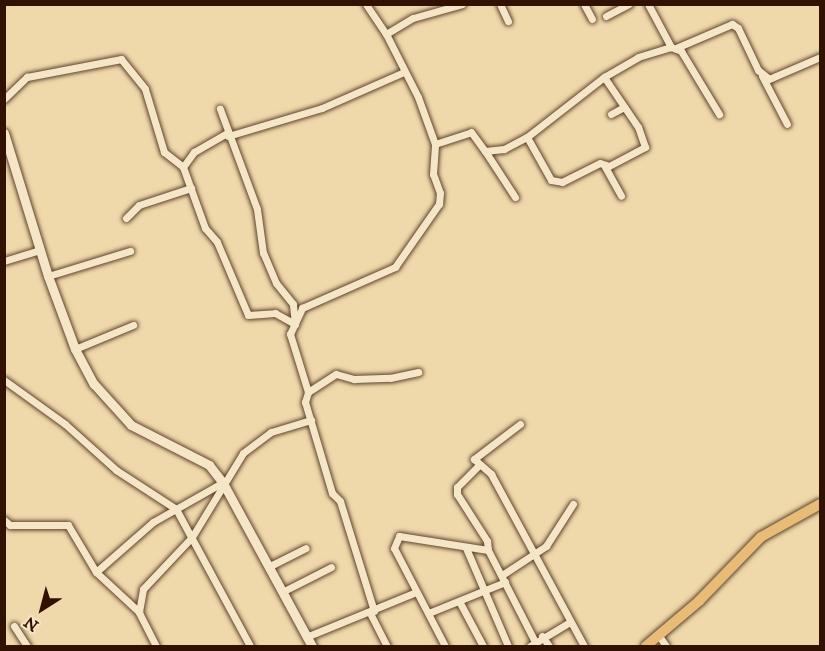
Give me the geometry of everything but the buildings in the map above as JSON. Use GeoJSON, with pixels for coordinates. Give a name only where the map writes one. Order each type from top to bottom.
{"type":"FeatureCollection","features":[{"type":"Feature","properties":{"kind":"main road"},"geometry":{"type":"LineString","coordinates":[[646,646],[761,537],[820,504]]}},
{"type":"Feature","properties":{"kind":"street"},"geometry":{"type":"LineString","coordinates":[[366,4],[386,34],[418,97],[435,144],[433,174],[439,204],[395,267],[303,308],[290,334],[308,392],[305,402],[332,493],[340,501],[372,612],[387,646]]}},
{"type":"Feature","properties":{"kind":"street"},"geometry":{"type":"LineString","coordinates":[[386,34],[412,18],[462,4]]}},
{"type":"Feature","properties":{"kind":"street"},"geometry":{"type":"LineString","coordinates":[[500,4],[508,21]]}},
{"type":"Feature","properties":{"kind":"street"},"geometry":{"type":"LineString","coordinates":[[584,4],[592,19]]}},
{"type":"Feature","properties":{"kind":"street"},"geometry":{"type":"LineString","coordinates":[[606,16],[629,4]]}},
{"type":"Feature","properties":{"kind":"street"},"geometry":{"type":"LineString","coordinates":[[648,4],[718,114]]}},
{"type":"Feature","properties":{"kind":"street"},"geometry":{"type":"LineString","coordinates":[[485,151],[504,149],[527,138],[604,77],[638,57],[674,47],[732,24],[738,28],[787,124]]}},
{"type":"Feature","properties":{"kind":"street"},"geometry":{"type":"LineString","coordinates":[[762,76],[775,78],[820,57]]}},
{"type":"Feature","properties":{"kind":"street"},"geometry":{"type":"LineString","coordinates":[[4,99],[27,77],[121,59],[145,89],[164,152],[183,167],[205,228],[217,242],[248,315],[275,313],[295,324]]}},
{"type":"Feature","properties":{"kind":"street"},"geometry":{"type":"LineString","coordinates":[[183,167],[194,152],[228,135],[322,108],[404,72]]}},
{"type":"Feature","properties":{"kind":"street"},"geometry":{"type":"LineString","coordinates":[[527,138],[551,180],[562,182],[600,163],[604,165],[645,147],[624,107],[604,77]]}},
{"type":"Feature","properties":{"kind":"street"},"geometry":{"type":"LineString","coordinates":[[611,114],[624,107]]}},
{"type":"Feature","properties":{"kind":"street"},"geometry":{"type":"LineString","coordinates":[[220,108],[256,209],[263,253],[276,283],[293,304],[295,324]]}},
{"type":"Feature","properties":{"kind":"street"},"geometry":{"type":"LineString","coordinates":[[435,144],[471,132],[516,197]]}},
{"type":"Feature","properties":{"kind":"street"},"geometry":{"type":"LineString","coordinates":[[4,133],[48,276],[75,349],[94,384],[131,425],[190,452],[208,465],[223,483],[312,646]]}},
{"type":"Feature","properties":{"kind":"street"},"geometry":{"type":"LineString","coordinates":[[604,165],[621,196]]}},
{"type":"Feature","properties":{"kind":"street"},"geometry":{"type":"LineString","coordinates":[[126,218],[139,205],[191,188]]}},
{"type":"Feature","properties":{"kind":"street"},"geometry":{"type":"LineString","coordinates":[[4,261],[40,250]]}},
{"type":"Feature","properties":{"kind":"street"},"geometry":{"type":"LineString","coordinates":[[48,276],[130,251]]}},
{"type":"Feature","properties":{"kind":"street"},"geometry":{"type":"LineString","coordinates":[[75,349],[133,326]]}},
{"type":"Feature","properties":{"kind":"street"},"geometry":{"type":"LineString","coordinates":[[308,392],[336,374],[381,378],[418,372]]}},
{"type":"Feature","properties":{"kind":"street"},"geometry":{"type":"LineString","coordinates":[[4,380],[65,424],[116,470],[176,509],[250,646]]}},
{"type":"Feature","properties":{"kind":"street"},"geometry":{"type":"LineString","coordinates":[[140,612],[143,589],[192,537],[223,483],[256,440],[311,420]]}},
{"type":"Feature","properties":{"kind":"street"},"geometry":{"type":"LineString","coordinates":[[520,424],[475,456],[479,465],[491,474],[584,646]]}},
{"type":"Feature","properties":{"kind":"street"},"geometry":{"type":"LineString","coordinates":[[479,465],[457,487],[457,494],[487,541],[488,550],[504,578],[532,644],[542,636],[570,622]]}},
{"type":"Feature","properties":{"kind":"street"},"geometry":{"type":"LineString","coordinates":[[96,572],[153,522],[223,483]]}},
{"type":"Feature","properties":{"kind":"street"},"geometry":{"type":"LineString","coordinates":[[431,612],[484,591],[535,555],[556,534],[573,504]]}},
{"type":"Feature","properties":{"kind":"street"},"geometry":{"type":"LineString","coordinates":[[4,520],[10,525],[64,522],[96,572],[140,612],[156,646]]}},
{"type":"Feature","properties":{"kind":"street"},"geometry":{"type":"LineString","coordinates":[[445,646],[431,612],[417,592],[394,548],[399,536],[488,550]]}},
{"type":"Feature","properties":{"kind":"street"},"geometry":{"type":"LineString","coordinates":[[268,567],[306,548]]}},
{"type":"Feature","properties":{"kind":"street"},"geometry":{"type":"LineString","coordinates":[[466,548],[508,646]]}},
{"type":"Feature","properties":{"kind":"street"},"geometry":{"type":"LineString","coordinates":[[282,592],[331,567]]}},
{"type":"Feature","properties":{"kind":"street"},"geometry":{"type":"LineString","coordinates":[[306,637],[417,592]]}},
{"type":"Feature","properties":{"kind":"street"},"geometry":{"type":"LineString","coordinates":[[459,601],[483,646]]}},
{"type":"Feature","properties":{"kind":"street"},"geometry":{"type":"LineString","coordinates":[[14,626],[27,646]]}},
{"type":"Feature","properties":{"kind":"street"},"geometry":{"type":"LineString","coordinates":[[542,636],[549,646]]}},
{"type":"Feature","properties":{"kind":"street"},"geometry":{"type":"LineString","coordinates":[[659,636],[666,646]]}}]}
